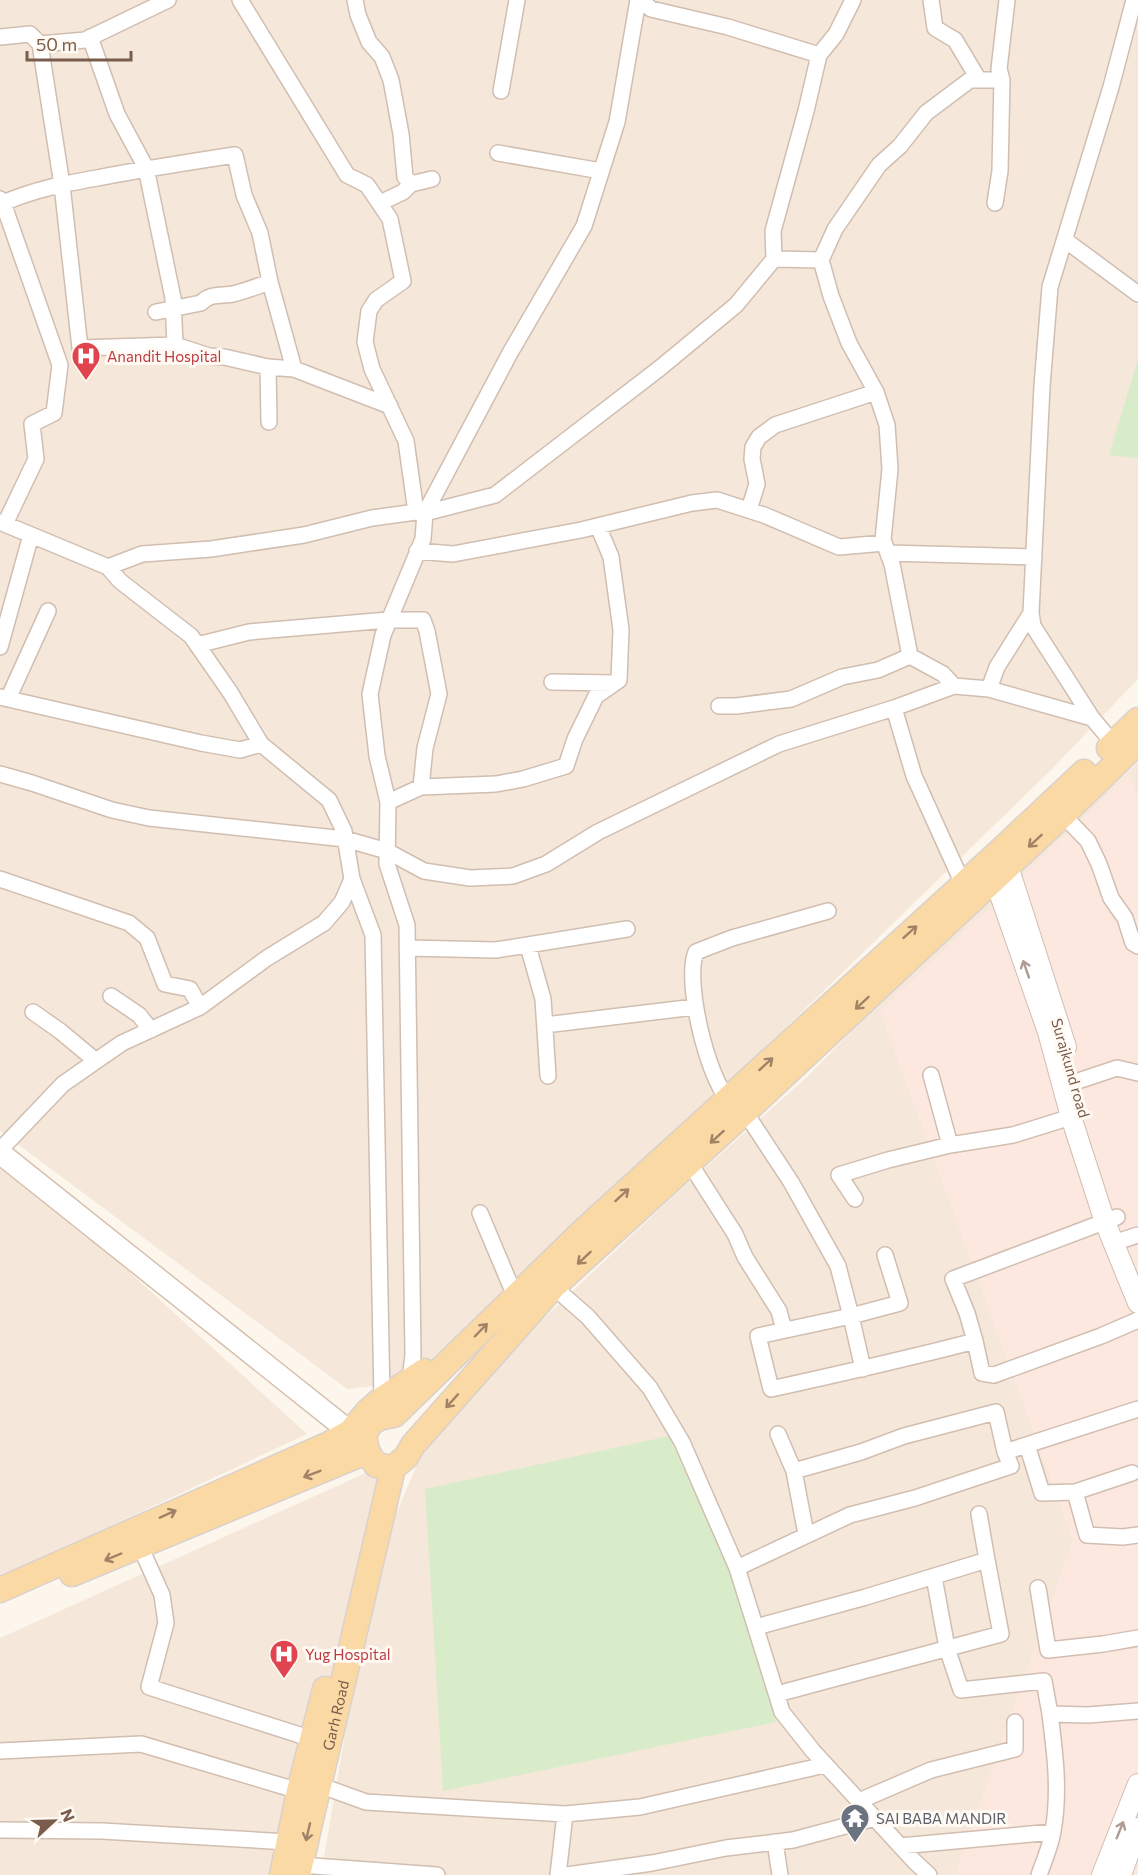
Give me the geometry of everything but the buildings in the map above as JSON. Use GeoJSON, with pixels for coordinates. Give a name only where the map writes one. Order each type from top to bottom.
{"type":"FeatureCollection","features":[{"type":"Feature","properties":{"kind":"main road"},"geometry":{"type":"LineString","coordinates":[[0,1607],[46,1577],[329,1444],[350,1432],[382,1399],[437,1362],[453,1359],[515,1296],[546,1280],[689,1162],[734,1107],[963,884],[998,864],[1063,814],[1125,747],[1138,720]]}},
{"type":"Feature","properties":{"kind":"main road"},"geometry":{"type":"LineString","coordinates":[[0,1590],[46,1577],[385,1460],[413,1445],[546,1280],[1125,747]]}},
{"type":"Feature","properties":{"kind":"main road"},"geometry":{"type":"LineString","coordinates":[[0,1151],[350,1432]]}},
{"type":"Feature","properties":{"kind":"main road","name":"Garh Road"},"geometry":{"type":"LineString","coordinates":[[293,1872],[309,1788],[385,1460],[364,1436],[370,1424],[384,1416],[394,1415],[453,1359]]}},
{"type":"Feature","properties":{"kind":"main road","name":"Garh Road"},"geometry":{"type":"LineString","coordinates":[[293,1872],[288,1842],[309,1788],[312,1739],[337,1672]]}},
{"type":"Feature","properties":{"kind":"street"},"geometry":{"type":"LineString","coordinates":[[40,44],[85,40],[168,0]]}},
{"type":"Feature","properties":{"kind":"street"},"geometry":{"type":"LineString","coordinates":[[240,0],[347,175],[367,184],[390,219],[403,281],[375,300],[369,311],[365,342],[372,369],[406,441],[423,539],[388,620],[370,694],[377,756],[388,802],[387,864],[407,925],[413,1355],[410,1380]]}},
{"type":"Feature","properties":{"kind":"street"},"geometry":{"type":"LineString","coordinates":[[355,0],[358,15],[369,42],[382,57],[391,80],[405,177],[411,184]]}},
{"type":"Feature","properties":{"kind":"street"},"geometry":{"type":"LineString","coordinates":[[501,91],[517,0]]}},
{"type":"Feature","properties":{"kind":"street"},"geometry":{"type":"LineString","coordinates":[[420,512],[584,226],[617,122],[640,0],[651,9],[728,27],[819,55]]}},
{"type":"Feature","properties":{"kind":"street"},"geometry":{"type":"LineString","coordinates":[[108,567],[142,554],[211,549],[304,535],[372,518],[420,512],[495,495],[660,368],[736,305],[774,259],[773,231],[819,55],[836,34],[853,0]]}},
{"type":"Feature","properties":{"kind":"street"},"geometry":{"type":"LineString","coordinates":[[931,0],[935,28],[955,40],[979,80]]}},
{"type":"Feature","properties":{"kind":"street"},"geometry":{"type":"LineString","coordinates":[[995,202],[1000,171],[1002,80],[999,69],[1007,0]]}},
{"type":"Feature","properties":{"kind":"street"},"geometry":{"type":"LineString","coordinates":[[1125,747],[1092,718],[1033,626],[1031,613],[1042,387],[1050,287],[1111,87],[1133,26],[1134,0]]}},
{"type":"Feature","properties":{"kind":"street"},"geometry":{"type":"LineString","coordinates":[[0,37],[30,34],[40,44],[62,185],[80,348],[175,345],[210,356],[268,367],[294,369],[390,406]]}},
{"type":"Feature","properties":{"kind":"street"},"geometry":{"type":"LineString","coordinates":[[90,37],[117,114],[146,168],[174,308],[175,345]]}},
{"type":"Feature","properties":{"kind":"street"},"geometry":{"type":"LineString","coordinates":[[910,656],[892,564],[883,540],[890,469],[887,425],[876,392],[849,343],[820,260],[835,229],[879,165],[900,147],[926,113],[970,80],[1002,80]]}},
{"type":"Feature","properties":{"kind":"street"},"geometry":{"type":"LineString","coordinates":[[498,153],[602,171]]}},
{"type":"Feature","properties":{"kind":"street"},"geometry":{"type":"LineString","coordinates":[[294,369],[270,282],[260,233],[244,195],[235,155],[146,168],[30,192],[2,201],[60,365],[54,412],[32,424],[36,459],[3,523],[108,567],[120,581],[190,636],[230,692],[261,744],[329,800],[344,831],[352,879],[373,935],[382,1399]]}},
{"type":"Feature","properties":{"kind":"street"},"geometry":{"type":"LineString","coordinates":[[380,203],[403,192],[411,184],[432,179]]}},
{"type":"Feature","properties":{"kind":"street"},"geometry":{"type":"LineString","coordinates":[[1065,240],[1138,294]]}},
{"type":"Feature","properties":{"kind":"street"},"geometry":{"type":"LineString","coordinates":[[774,259],[820,260]]}},
{"type":"Feature","properties":{"kind":"street"},"geometry":{"type":"LineString","coordinates":[[156,312],[201,303],[206,298],[230,294],[270,282]]}},
{"type":"Feature","properties":{"kind":"street"},"geometry":{"type":"LineString","coordinates":[[268,367],[269,422]]}},
{"type":"Feature","properties":{"kind":"street"},"geometry":{"type":"LineString","coordinates":[[748,510],[757,484],[752,459],[753,447],[759,436],[775,425],[876,392]]}},
{"type":"Feature","properties":{"kind":"street"},"geometry":{"type":"LineString","coordinates":[[417,551],[453,554],[598,526],[692,503],[717,500],[748,510],[839,548],[886,548],[1034,557]]}},
{"type":"Feature","properties":{"kind":"street"},"geometry":{"type":"LineString","coordinates":[[388,802],[421,788],[496,784],[523,779],[566,766],[574,739],[596,696],[619,680],[621,630],[611,557],[598,526]]}},
{"type":"Feature","properties":{"kind":"street"},"geometry":{"type":"LineString","coordinates":[[0,647],[31,535]]}},
{"type":"Feature","properties":{"kind":"street"},"geometry":{"type":"LineString","coordinates":[[48,611],[4,698],[240,750],[261,744]]}},
{"type":"Feature","properties":{"kind":"street"},"geometry":{"type":"LineString","coordinates":[[989,689],[997,667],[1031,613]]}},
{"type":"Feature","properties":{"kind":"street"},"geometry":{"type":"LineString","coordinates":[[197,645],[249,632],[388,620],[423,620],[428,631],[439,694],[425,748],[421,788]]}},
{"type":"Feature","properties":{"kind":"street"},"geometry":{"type":"LineString","coordinates":[[910,656],[943,674],[954,686]]}},
{"type":"Feature","properties":{"kind":"street"},"geometry":{"type":"LineString","coordinates":[[718,706],[791,699],[842,676],[878,670],[910,656]]}},
{"type":"Feature","properties":{"kind":"street"},"geometry":{"type":"LineString","coordinates":[[552,682],[614,683]]}},
{"type":"Feature","properties":{"kind":"street"},"geometry":{"type":"LineString","coordinates":[[0,774],[112,810],[149,818],[345,839],[387,851],[424,871],[470,878],[513,876],[546,864],[598,832],[778,744],[894,708],[954,686],[989,689],[1092,718]]}},
{"type":"Feature","properties":{"kind":"street"},"geometry":{"type":"LineString","coordinates":[[894,708],[914,776],[963,884]]}},
{"type":"Feature","properties":{"kind":"street"},"geometry":{"type":"LineString","coordinates":[[1063,814],[1088,841],[1111,898],[1125,918],[1133,944],[1138,946]]}},
{"type":"Feature","properties":{"kind":"street","name":"Surajkund road"},"geometry":{"type":"LineString","coordinates":[[998,864],[1054,1030],[1111,1219],[1126,1239],[1138,1269]]}},
{"type":"Feature","properties":{"kind":"street"},"geometry":{"type":"LineString","coordinates":[[0,879],[129,923],[147,938],[165,984],[190,989],[200,1007]]}},
{"type":"Feature","properties":{"kind":"street"},"geometry":{"type":"LineString","coordinates":[[0,1151],[63,1084],[122,1043],[200,1007],[267,958],[324,923],[342,902],[352,879]]}},
{"type":"Feature","properties":{"kind":"street"},"geometry":{"type":"LineString","coordinates":[[828,911],[732,938],[696,952],[692,960],[695,1007],[708,1059],[723,1093],[791,1182],[838,1266],[863,1369]]}},
{"type":"Feature","properties":{"kind":"street"},"geometry":{"type":"LineString","coordinates":[[407,948],[496,950],[627,929]]}},
{"type":"Feature","properties":{"kind":"street"},"geometry":{"type":"LineString","coordinates":[[528,946],[543,999],[548,1076]]}},
{"type":"Feature","properties":{"kind":"street"},"geometry":{"type":"LineString","coordinates":[[111,996],[140,1015],[151,1029]]}},
{"type":"Feature","properties":{"kind":"street"},"geometry":{"type":"LineString","coordinates":[[545,1025],[695,1007]]}},
{"type":"Feature","properties":{"kind":"street"},"geometry":{"type":"LineString","coordinates":[[33,1012],[60,1031],[96,1062]]}},
{"type":"Feature","properties":{"kind":"street"},"geometry":{"type":"LineString","coordinates":[[1070,1083],[1117,1068],[1138,1073]]}},
{"type":"Feature","properties":{"kind":"street"},"geometry":{"type":"LineString","coordinates":[[931,1075],[950,1145]]}},
{"type":"Feature","properties":{"kind":"street"},"geometry":{"type":"LineString","coordinates":[[855,1199],[839,1175],[950,1145],[1013,1135],[1078,1115]]}},
{"type":"Feature","properties":{"kind":"street"},"geometry":{"type":"LineString","coordinates":[[689,1162],[735,1234],[745,1257],[779,1311],[784,1330]]}},
{"type":"Feature","properties":{"kind":"street"},"geometry":{"type":"LineString","coordinates":[[480,1213],[515,1296]]}},
{"type":"Feature","properties":{"kind":"street"},"geometry":{"type":"LineString","coordinates":[[1111,1219],[953,1279],[967,1313],[982,1373],[994,1375],[1138,1320]]}},
{"type":"Feature","properties":{"kind":"street"},"geometry":{"type":"LineString","coordinates":[[1126,1239],[1138,1303]]}},
{"type":"Feature","properties":{"kind":"street"},"geometry":{"type":"LineString","coordinates":[[885,1255],[900,1303],[758,1336],[771,1389],[975,1341]]}},
{"type":"Feature","properties":{"kind":"street"},"geometry":{"type":"LineString","coordinates":[[546,1280],[588,1317],[650,1388],[682,1442],[737,1568],[783,1712],[825,1764],[929,1875]]}},
{"type":"Feature","properties":{"kind":"street"},"geometry":{"type":"LineString","coordinates":[[1005,1452],[1138,1408]]}},
{"type":"Feature","properties":{"kind":"street"},"geometry":{"type":"LineString","coordinates":[[737,1568],[850,1515],[915,1498],[1011,1466],[1005,1452],[996,1412],[904,1436],[861,1452],[794,1471]]}},
{"type":"Feature","properties":{"kind":"street"},"geometry":{"type":"LineString","coordinates":[[778,1434],[794,1471],[806,1534]]}},
{"type":"Feature","properties":{"kind":"street"},"geometry":{"type":"LineString","coordinates":[[1027,1445],[1042,1493],[1075,1492],[1132,1473]]}},
{"type":"Feature","properties":{"kind":"street"},"geometry":{"type":"LineString","coordinates":[[1075,1492],[1087,1535],[1123,1537],[1138,1535]]}},
{"type":"Feature","properties":{"kind":"street"},"geometry":{"type":"LineString","coordinates":[[777,1694],[1001,1634],[979,1514]]}},
{"type":"Feature","properties":{"kind":"street"},"geometry":{"type":"LineString","coordinates":[[140,1545],[162,1595],[166,1623],[149,1687],[312,1739]]}},
{"type":"Feature","properties":{"kind":"street"},"geometry":{"type":"LineString","coordinates":[[756,1627],[987,1560]]}},
{"type":"Feature","properties":{"kind":"street"},"geometry":{"type":"LineString","coordinates":[[934,1577],[947,1648],[961,1690],[1044,1681],[1056,1763],[1053,1832],[1039,1875]]}},
{"type":"Feature","properties":{"kind":"street"},"geometry":{"type":"LineString","coordinates":[[1038,1588],[1048,1650],[1138,1638]]}},
{"type":"Feature","properties":{"kind":"street"},"geometry":{"type":"LineString","coordinates":[[1050,1714],[1088,1715],[1138,1711]]}},
{"type":"Feature","properties":{"kind":"street"},"geometry":{"type":"LineString","coordinates":[[859,1801],[932,1770],[1015,1749],[1015,1722]]}},
{"type":"Feature","properties":{"kind":"street"},"geometry":{"type":"LineString","coordinates":[[0,1751],[141,1744],[366,1802],[565,1814],[640,1807],[825,1764]]}},
{"type":"Feature","properties":{"kind":"street"},"geometry":{"type":"LineString","coordinates":[[1102,1875],[1138,1784]]}},
{"type":"Feature","properties":{"kind":"street"},"geometry":{"type":"LineString","coordinates":[[558,1875],[565,1814]]}},
{"type":"Feature","properties":{"kind":"street"},"geometry":{"type":"LineString","coordinates":[[567,1875],[664,1868],[726,1848],[793,1840],[875,1818]]}},
{"type":"Feature","properties":{"kind":"street"},"geometry":{"type":"LineString","coordinates":[[1121,1875],[1138,1828]]}},
{"type":"Feature","properties":{"kind":"street"},"geometry":{"type":"LineString","coordinates":[[0,1830],[102,1831],[288,1842]]}},
{"type":"Feature","properties":{"kind":"street"},"geometry":{"type":"LineString","coordinates":[[900,1846],[1053,1832]]}},
{"type":"Feature","properties":{"kind":"street"},"geometry":{"type":"LineString","coordinates":[[775,1842],[780,1875]]}},
{"type":"Feature","properties":{"kind":"street"},"geometry":{"type":"LineString","coordinates":[[293,1872],[437,1875]]}},
{"type":"Feature","properties":{"kind":"shaded area"},"geometry":{"type":"Polygon","coordinates":[[[0,0],[1138,0],[1138,679],[1050,771],[429,1374],[401,1383],[347,1389],[0,1131],[0,0]]]}},
{"type":"Feature","properties":{"kind":"shaded area"},"geometry":{"type":"Polygon","coordinates":[[[1138,762],[1138,1875],[321,1875],[359,1652],[384,1543],[415,1469],[435,1432],[540,1322],[669,1200],[808,1076],[915,966],[1138,762]]]}},
{"type":"Feature","properties":{"kind":"shaded area"},"geometry":{"type":"Polygon","coordinates":[[[1129,775],[1138,798],[1138,1875],[959,1875],[956,1872],[1073,1540],[880,1011],[1129,775]]]}},
{"type":"Feature","properties":{"kind":"shaded area"},"geometry":{"type":"Polygon","coordinates":[[[0,1154],[307,1434],[0,1578],[0,1154]]]}},
{"type":"Feature","properties":{"kind":"shaded area"},"geometry":{"type":"Polygon","coordinates":[[[388,1463],[314,1875],[0,1875],[0,1638],[388,1463]]]}},
{"type":"Feature","properties":{"kind":"green space"},"geometry":{"type":"Polygon","coordinates":[[[1138,359],[1138,458],[1109,455],[1138,359]]]}},
{"type":"Feature","properties":{"kind":"green space"},"geometry":{"type":"Polygon","coordinates":[[[669,1436],[734,1580],[776,1722],[443,1791],[425,1489],[669,1436]]]}},
{"type":"Feature","properties":{"kind":"place","name":"Anandit Hospital"},"geometry":{"type":"Point","coordinates":[86,382]}},
{"type":"Feature","properties":{"kind":"place","name":"Yug Hospital"},"geometry":{"type":"Point","coordinates":[284,1680]}},
{"type":"Feature","properties":{"kind":"place","name":"SAI BABA MANDIR"},"geometry":{"type":"Point","coordinates":[855,1844]}}]}
